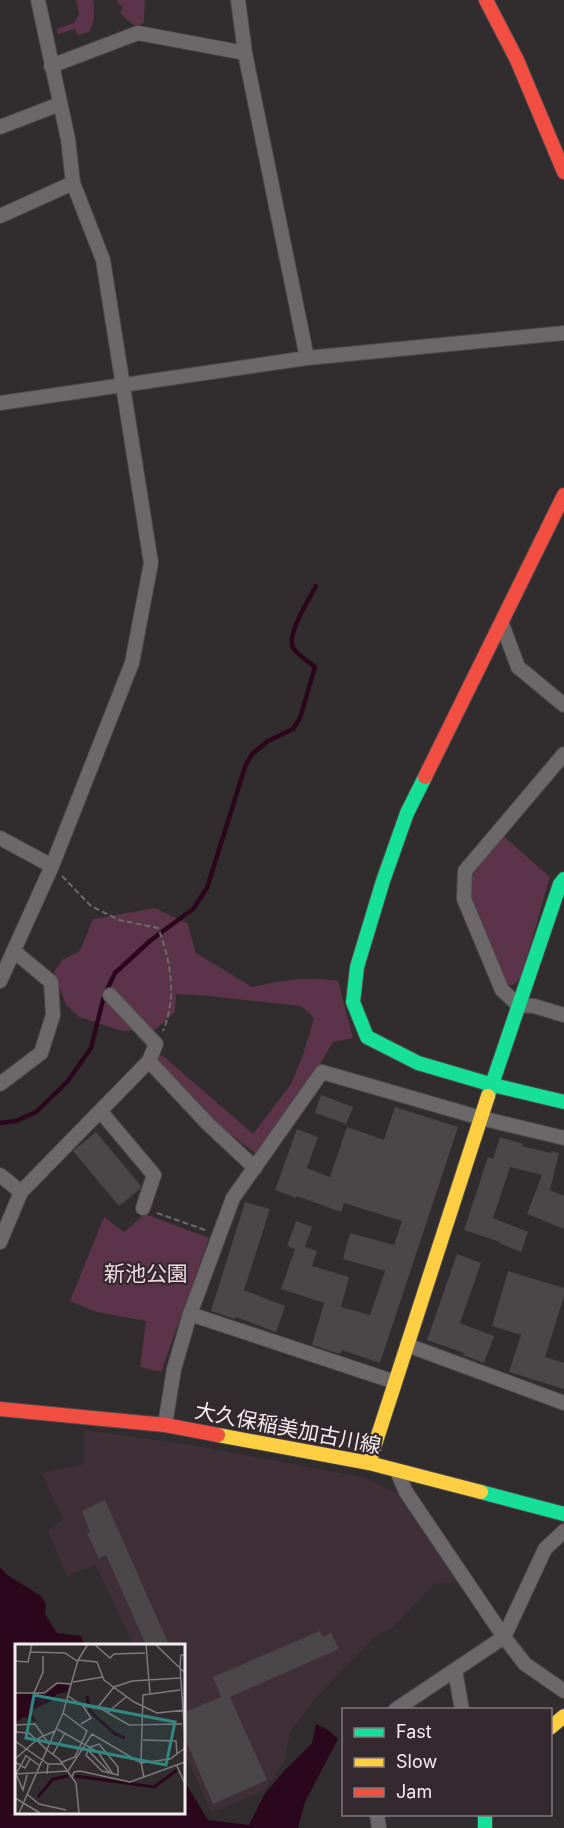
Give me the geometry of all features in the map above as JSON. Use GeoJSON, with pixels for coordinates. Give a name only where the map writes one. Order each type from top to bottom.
{"type":"FeatureCollection","features":[{"type":"Feature","properties":{"kind":"street"},"geometry":{"type":"LineString","coordinates":[[0,981],[52,866],[132,663],[151,563],[103,260],[73,183],[68,139],[38,0]]}},
{"type":"Feature","properties":{"kind":"street"},"geometry":{"type":"LineString","coordinates":[[238,0],[245,53],[307,358]]}},
{"type":"Feature","properties":{"kind":"street"},"geometry":{"type":"LineString","coordinates":[[486,0],[517,60],[564,172]]}},
{"type":"Feature","properties":{"kind":"street"},"geometry":{"type":"LineString","coordinates":[[51,66],[138,33],[245,53]]}},
{"type":"Feature","properties":{"kind":"street"},"geometry":{"type":"LineString","coordinates":[[0,127],[60,104]]}},
{"type":"Feature","properties":{"kind":"street"},"geometry":{"type":"LineString","coordinates":[[0,216],[73,183]]}},
{"type":"Feature","properties":{"kind":"street"},"geometry":{"type":"LineString","coordinates":[[0,404],[307,358],[564,333]]}},
{"type":"Feature","properties":{"kind":"street"},"geometry":{"type":"LineString","coordinates":[[564,495],[407,813],[383,881],[357,967],[353,1002],[367,1036],[418,1063],[493,1085],[564,1102]]}},
{"type":"Feature","properties":{"kind":"street"},"geometry":{"type":"LineString","coordinates":[[502,624],[518,667],[564,705]]}},
{"type":"Feature","properties":{"kind":"street"},"geometry":{"type":"LineString","coordinates":[[564,754],[465,871],[464,898],[502,990],[518,1005],[534,1006],[564,1015]]}},
{"type":"Feature","properties":{"kind":"street"},"geometry":{"type":"LineString","coordinates":[[0,838],[52,866]]}},
{"type":"Feature","properties":{"kind":"street"},"geometry":{"type":"LineString","coordinates":[[369,1463],[518,1005],[560,884],[564,879]]}},
{"type":"Feature","properties":{"kind":"street"},"geometry":{"type":"LineString","coordinates":[[0,1084],[41,1053],[53,1015],[51,982],[15,952]]}},
{"type":"Feature","properties":{"kind":"street"},"geometry":{"type":"LineString","coordinates":[[0,1242],[21,1192],[149,1061],[156,1044],[110,995]]}},
{"type":"Feature","properties":{"kind":"street"},"geometry":{"type":"LineString","coordinates":[[149,1061],[208,1124],[255,1168]]}},
{"type":"Feature","properties":{"kind":"street"},"geometry":{"type":"LineString","coordinates":[[165,1425],[174,1370],[190,1314],[233,1198],[322,1072],[481,1118],[564,1138]]}},
{"type":"Feature","properties":{"kind":"street"},"geometry":{"type":"LineString","coordinates":[[101,1112],[154,1175],[143,1208]]}},
{"type":"Feature","properties":{"kind":"street"},"geometry":{"type":"LineString","coordinates":[[0,1175],[21,1192]]}},
{"type":"Feature","properties":{"kind":"street"},"geometry":{"type":"LineString","coordinates":[[190,1314],[395,1382]]}},
{"type":"Feature","properties":{"kind":"street"},"geometry":{"type":"LineString","coordinates":[[407,1346],[564,1403]]}},
{"type":"Feature","properties":{"kind":"street","name":"大久保稲美加古川線"},"geometry":{"type":"LineString","coordinates":[[0,1409],[165,1425],[369,1463],[564,1514]]}},
{"type":"Feature","properties":{"kind":"street"},"geometry":{"type":"LineString","coordinates":[[397,1471],[406,1492],[504,1637],[525,1664],[564,1691]]}},
{"type":"Feature","properties":{"kind":"street"},"geometry":{"type":"LineString","coordinates":[[398,1708],[504,1637],[545,1548],[564,1531]]}},
{"type":"Feature","properties":{"kind":"street"},"geometry":{"type":"LineString","coordinates":[[454,1670],[462,1708]]}},
{"type":"Feature","properties":{"kind":"street"},"geometry":{"type":"LineString","coordinates":[[552,1726],[564,1716]]}},
{"type":"Feature","properties":{"kind":"path"},"geometry":{"type":"LineString","coordinates":[[52,866],[91,906],[119,920],[158,928],[167,950],[172,991],[165,1027],[156,1044]]}},
{"type":"Feature","properties":{"kind":"path"},"geometry":{"type":"LineString","coordinates":[[143,1208],[219,1235]]}},
{"type":"Feature","properties":{"kind":"shaded area"},"geometry":{"type":"Polygon","coordinates":[[[84,1430],[192,1445],[367,1478],[403,1497],[459,1582],[434,1584],[392,1628],[376,1636],[315,1699],[290,1732],[285,1760],[265,1790],[212,1812],[184,1753],[184,1644],[133,1644],[95,1564],[67,1576],[48,1531],[63,1519],[41,1473],[84,1464],[84,1430]]]}},
{"type":"Feature","properties":{"kind":"shaded area"},"geometry":{"type":"Polygon","coordinates":[[[0,1567],[6,1574],[41,1596],[46,1604],[45,1614],[57,1633],[81,1636],[85,1644],[15,1644],[15,1813],[184,1813],[184,1783],[208,1820],[249,1825],[264,1795],[312,1743],[316,1724],[328,1730],[338,1739],[305,1802],[298,1828],[0,1828],[0,1567]]]}},
{"type":"Feature","properties":{"kind":"green space"},"geometry":{"type":"Polygon","coordinates":[[[76,0],[93,0],[94,16],[89,32],[78,35],[75,29],[58,34],[57,29],[74,23],[79,14],[76,0]]]}},
{"type":"Feature","properties":{"kind":"green space"},"geometry":{"type":"Polygon","coordinates":[[[116,0],[145,0],[144,22],[138,27],[132,24],[120,13],[123,8],[116,0]]]}},
{"type":"Feature","properties":{"kind":"green space"},"geometry":{"type":"Polygon","coordinates":[[[503,836],[550,877],[521,978],[509,986],[470,897],[471,877],[503,836]]]}},
{"type":"Feature","properties":{"kind":"green space"},"geometry":{"type":"Polygon","coordinates":[[[155,908],[188,924],[196,953],[252,987],[295,980],[338,981],[353,1038],[333,1042],[258,1155],[188,1099],[165,1072],[157,1058],[162,1055],[253,1134],[291,1084],[303,1055],[314,1018],[301,1006],[176,994],[175,1012],[155,1030],[122,1031],[79,1017],[66,1005],[54,972],[62,960],[80,951],[93,919],[155,908]]]}},
{"type":"Feature","properties":{"kind":"green space","name":"新池公園"},"geometry":{"type":"Polygon","coordinates":[[[145,1214],[209,1238],[161,1372],[140,1367],[146,1321],[97,1312],[70,1301],[104,1217],[124,1232],[145,1214]]]}},
{"type":"Feature","properties":{"kind":"building"},"geometry":{"type":"Polygon","coordinates":[[[321,1095],[353,1107],[346,1124],[315,1113],[321,1095]]]}},
{"type":"Feature","properties":{"kind":"building"},"geometry":{"type":"Polygon","coordinates":[[[395,1107],[458,1127],[380,1363],[342,1350],[340,1354],[312,1345],[324,1303],[281,1289],[295,1249],[287,1246],[296,1221],[312,1227],[305,1247],[317,1251],[312,1266],[349,1277],[341,1307],[370,1315],[385,1271],[343,1259],[350,1233],[394,1245],[402,1221],[344,1203],[341,1212],[275,1190],[297,1129],[318,1137],[307,1168],[330,1177],[347,1127],[384,1140],[395,1107]]]}},
{"type":"Feature","properties":{"kind":"building"},"geometry":{"type":"Polygon","coordinates":[[[96,1132],[141,1186],[119,1206],[73,1151],[96,1132]]]}},
{"type":"Feature","properties":{"kind":"building"},"geometry":{"type":"Polygon","coordinates":[[[500,1137],[523,1144],[522,1146],[559,1153],[550,1190],[564,1196],[564,1229],[527,1214],[542,1175],[510,1167],[493,1218],[528,1232],[521,1252],[464,1230],[488,1157],[493,1159],[500,1137]]]}},
{"type":"Feature","properties":{"kind":"building"},"geometry":{"type":"Polygon","coordinates":[[[245,1202],[270,1209],[244,1290],[285,1306],[276,1332],[236,1317],[235,1319],[211,1311],[245,1202]]]}},
{"type":"Feature","properties":{"kind":"building"},"geometry":{"type":"Polygon","coordinates":[[[457,1254],[481,1263],[460,1323],[494,1336],[484,1363],[427,1340],[457,1254]]]}},
{"type":"Feature","properties":{"kind":"building"},"geometry":{"type":"Polygon","coordinates":[[[508,1271],[564,1288],[564,1296],[545,1357],[564,1363],[564,1389],[509,1372],[521,1335],[492,1326],[508,1271]]]}},
{"type":"Feature","properties":{"kind":"building"},"geometry":{"type":"Polygon","coordinates":[[[105,1500],[169,1644],[146,1644],[106,1555],[99,1559],[87,1533],[90,1532],[82,1511],[105,1500]]]}},
{"type":"Feature","properties":{"kind":"building"},"geometry":{"type":"Polygon","coordinates":[[[320,1631],[323,1637],[331,1633],[339,1649],[230,1697],[267,1780],[213,1804],[184,1736],[184,1713],[221,1697],[213,1677],[320,1631]]]}},
{"type":"Feature","properties":{"kind":"waterway"},"geometry":{"type":"LineString","coordinates":[[0,1123],[16,1121],[36,1112],[67,1082],[91,1048],[104,996],[115,973],[151,940],[193,909],[207,888],[245,767],[252,754],[268,741],[293,729],[300,718],[315,667],[295,651],[292,642],[295,626],[316,586]]}},
{"type":"Feature","properties":{"kind":"traffic: fast"},"geometry":{"type":"LineString","coordinates":[[425,777],[407,813],[383,881],[357,967],[353,1002],[367,1037],[418,1063],[493,1085],[564,1102]]}},
{"type":"Feature","properties":{"kind":"traffic: fast"},"geometry":{"type":"LineString","coordinates":[[488,1096],[560,884],[564,879]]}},
{"type":"Feature","properties":{"kind":"traffic: fast"},"geometry":{"type":"LineString","coordinates":[[481,1492],[564,1514]]}},
{"type":"Feature","properties":{"kind":"traffic: fast"},"geometry":{"type":"LineString","coordinates":[[485,1816],[485,1828]]}},
{"type":"Feature","properties":{"kind":"traffic: slow"},"geometry":{"type":"LineString","coordinates":[[369,1463],[488,1096]]}},
{"type":"Feature","properties":{"kind":"traffic: slow"},"geometry":{"type":"LineString","coordinates":[[218,1435],[369,1463],[481,1492]]}},
{"type":"Feature","properties":{"kind":"traffic: slow"},"geometry":{"type":"LineString","coordinates":[[552,1726],[564,1716]]}},
{"type":"Feature","properties":{"kind":"traffic: jam"},"geometry":{"type":"LineString","coordinates":[[486,0],[517,60],[564,172]]}},
{"type":"Feature","properties":{"kind":"traffic: jam"},"geometry":{"type":"LineString","coordinates":[[425,777],[564,495]]}},
{"type":"Feature","properties":{"kind":"traffic: jam"},"geometry":{"type":"LineString","coordinates":[[0,1409],[165,1425],[218,1435]]}}]}
